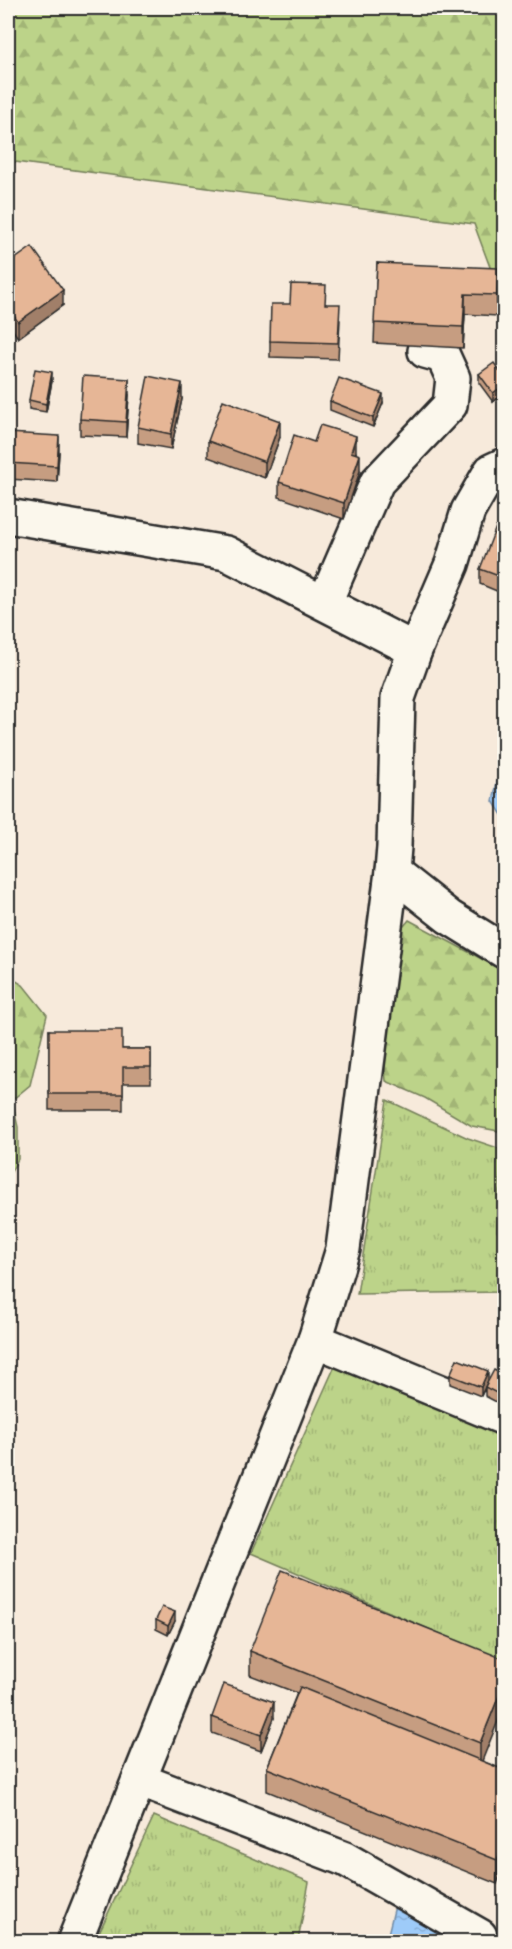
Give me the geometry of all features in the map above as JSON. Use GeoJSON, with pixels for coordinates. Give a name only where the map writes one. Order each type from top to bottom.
{"type":"FeatureCollection","features":[{"type":"Feature","properties":{"kind":"street"},"geometry":{"type":"LineString","coordinates":[[325,602],[377,482],[450,405],[453,378],[443,356],[425,351]]}},
{"type":"Feature","properties":{"kind":"street"},"geometry":{"type":"LineString","coordinates":[[74,1941],[315,1340],[344,1249],[392,872],[398,699],[452,564],[468,512],[491,471],[504,465]]}},
{"type":"Feature","properties":{"kind":"street"},"geometry":{"type":"LineString","coordinates":[[8,516],[226,554],[325,602],[416,650]]}},
{"type":"Feature","properties":{"kind":"street"},"geometry":{"type":"LineString","coordinates":[[392,872],[449,917],[504,951]]}},
{"type":"Feature","properties":{"kind":"street"},"geometry":{"type":"LineString","coordinates":[[315,1340],[504,1418]]}},
{"type":"Feature","properties":{"kind":"street"},"geometry":{"type":"LineString","coordinates":[[139,1779],[345,1859],[480,1936]]}},
{"type":"Feature","properties":{"kind":"green space"},"geometry":{"type":"Polygon","coordinates":[[[8,8],[504,8],[504,305],[474,224],[8,161],[8,8]]]}},
{"type":"Feature","properties":{"kind":"green space"},"geometry":{"type":"Polygon","coordinates":[[[409,920],[504,971],[504,1132],[472,1126],[425,1098],[386,1081],[383,1044],[398,933],[409,920]]]}},
{"type":"Feature","properties":{"kind":"green space"},"geometry":{"type":"Polygon","coordinates":[[[8,976],[23,985],[47,1015],[30,1085],[12,1100],[18,1127],[18,1159],[8,1177],[8,976]]]}},
{"type":"Feature","properties":{"kind":"green space"},"geometry":{"type":"Polygon","coordinates":[[[387,1100],[468,1138],[501,1149],[497,1231],[504,1245],[504,1292],[357,1294],[387,1100]]]}},
{"type":"Feature","properties":{"kind":"green space"},"geometry":{"type":"Polygon","coordinates":[[[335,1366],[504,1431],[504,1661],[251,1553],[335,1366]]]}},
{"type":"Feature","properties":{"kind":"green space"},"geometry":{"type":"Polygon","coordinates":[[[154,1816],[309,1882],[298,1941],[95,1941],[154,1816]]]}},
{"type":"Feature","properties":{"kind":"water"},"geometry":{"type":"Polygon","coordinates":[[[504,749],[504,818],[493,801],[504,749]]]}},
{"type":"Feature","properties":{"kind":"water"},"geometry":{"type":"Polygon","coordinates":[[[395,1906],[453,1941],[386,1942],[395,1906]]]}},
{"type":"Feature","properties":{"kind":"building"},"geometry":{"type":"Polygon","coordinates":[[[32,247],[63,290],[18,322],[8,307],[8,264],[32,247]]]}},
{"type":"Feature","properties":{"kind":"building"},"geometry":{"type":"Polygon","coordinates":[[[377,263],[498,268],[497,295],[465,294],[463,327],[374,323],[377,263]]]}},
{"type":"Feature","properties":{"kind":"building"},"geometry":{"type":"Polygon","coordinates":[[[291,284],[326,285],[325,304],[340,304],[338,343],[270,341],[271,304],[290,304],[291,284]]]}},
{"type":"Feature","properties":{"kind":"building"},"geometry":{"type":"Polygon","coordinates":[[[494,363],[504,377],[504,385],[493,393],[479,374],[494,363]]]}},
{"type":"Feature","properties":{"kind":"building"},"geometry":{"type":"Polygon","coordinates":[[[35,369],[52,372],[46,404],[29,400],[35,369]]]}},
{"type":"Feature","properties":{"kind":"building"},"geometry":{"type":"Polygon","coordinates":[[[83,376],[129,379],[126,422],[80,419],[83,376]]]}},
{"type":"Feature","properties":{"kind":"building"},"geometry":{"type":"Polygon","coordinates":[[[148,376],[182,383],[171,434],[138,427],[148,376]]]}},
{"type":"Feature","properties":{"kind":"building"},"geometry":{"type":"Polygon","coordinates":[[[339,378],[383,394],[373,418],[330,401],[339,378]]]}},
{"type":"Feature","properties":{"kind":"building"},"geometry":{"type":"Polygon","coordinates":[[[223,400],[280,421],[265,462],[208,441],[223,400]]]}},
{"type":"Feature","properties":{"kind":"building"},"geometry":{"type":"Polygon","coordinates":[[[320,425],[356,436],[351,452],[360,455],[344,503],[279,482],[294,435],[314,442],[320,425]]]}},
{"type":"Feature","properties":{"kind":"building"},"geometry":{"type":"Polygon","coordinates":[[[8,433],[59,436],[57,466],[8,463],[8,433]]]}},
{"type":"Feature","properties":{"kind":"building"},"geometry":{"type":"Polygon","coordinates":[[[504,492],[504,506],[498,502],[504,492]]]}},
{"type":"Feature","properties":{"kind":"building"},"geometry":{"type":"Polygon","coordinates":[[[496,527],[504,531],[504,578],[480,569],[496,527]]]}},
{"type":"Feature","properties":{"kind":"building"},"geometry":{"type":"Polygon","coordinates":[[[49,1030],[122,1030],[122,1049],[151,1049],[151,1067],[123,1067],[123,1094],[49,1094],[49,1030]]]}},
{"type":"Feature","properties":{"kind":"building"},"geometry":{"type":"Polygon","coordinates":[[[457,1359],[488,1371],[481,1387],[450,1375],[457,1359]]]}},
{"type":"Feature","properties":{"kind":"building"},"geometry":{"type":"Polygon","coordinates":[[[494,1370],[504,1375],[504,1397],[485,1387],[494,1370]]]}},
{"type":"Feature","properties":{"kind":"building"},"geometry":{"type":"Polygon","coordinates":[[[282,1570],[504,1659],[504,1683],[480,1743],[250,1651],[282,1570]]]}},
{"type":"Feature","properties":{"kind":"building"},"geometry":{"type":"Polygon","coordinates":[[[162,1607],[175,1612],[168,1626],[156,1620],[162,1607]]]}},
{"type":"Feature","properties":{"kind":"building"},"geometry":{"type":"Polygon","coordinates":[[[224,1684],[274,1702],[261,1735],[212,1717],[224,1684]]]}},
{"type":"Feature","properties":{"kind":"building"},"geometry":{"type":"Polygon","coordinates":[[[300,1687],[504,1770],[504,1842],[497,1860],[267,1768],[300,1687]]]}}]}
